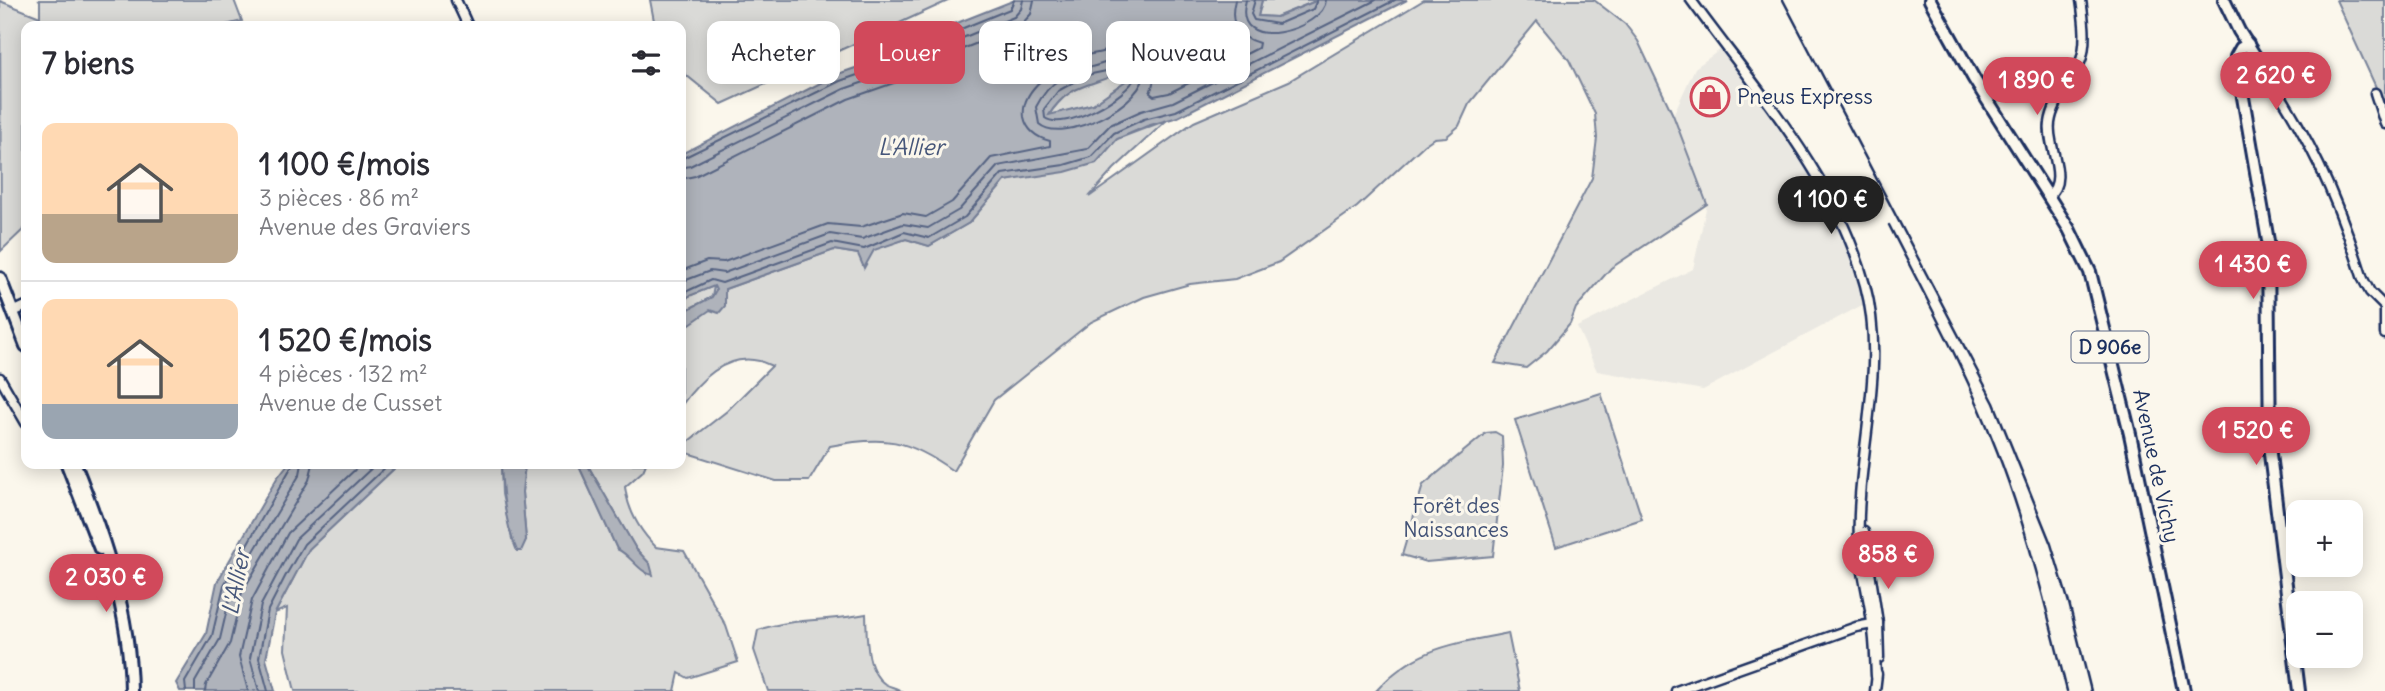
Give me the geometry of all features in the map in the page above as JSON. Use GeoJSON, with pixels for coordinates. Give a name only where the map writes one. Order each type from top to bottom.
{"type":"FeatureCollection","features":[{"type":"Feature","properties":{"kind":"main road","name":"Avenue de Vichy"},"geometry":{"type":"LineString","coordinates":[[1930,0],[2079,248],[2098,298],[2184,691]]}},
{"type":"Feature","properties":{"kind":"main road"},"geometry":{"type":"LineString","coordinates":[[2224,0],[2257,59],[2238,75]]}},
{"type":"Feature","properties":{"kind":"main road"},"geometry":{"type":"LineString","coordinates":[[2248,44],[2241,48],[2236,57],[2268,241],[2270,454],[2299,691]]}},
{"type":"Feature","properties":{"kind":"main road"},"geometry":{"type":"LineString","coordinates":[[0,278],[21,333]]}},
{"type":"Feature","properties":{"kind":"main road"},"geometry":{"type":"LineString","coordinates":[[69,469],[110,567]]}},
{"type":"Feature","properties":{"kind":"main road"},"geometry":{"type":"LineString","coordinates":[[77,469],[108,551],[125,627],[131,691]]}},
{"type":"Feature","properties":{"kind":"street"},"geometry":{"type":"LineString","coordinates":[[456,0],[466,21]]}},
{"type":"Feature","properties":{"kind":"street"},"geometry":{"type":"LineString","coordinates":[[1691,0],[1777,117],[1816,176],[1857,259],[1870,305],[1874,350],[1862,505],[1875,624],[1881,647],[1875,691]]}},
{"type":"Feature","properties":{"kind":"street"},"geometry":{"type":"LineString","coordinates":[[2048,196],[2056,187],[2058,173],[2050,144],[2049,124],[2059,99],[2080,63],[2085,39],[2081,0]]}},
{"type":"Feature","properties":{"kind":"street"},"geometry":{"type":"LineString","coordinates":[[2257,59],[2292,111],[2328,180],[2363,279],[2370,292],[2385,308],[2385,334]]}},
{"type":"Feature","properties":{"kind":"street"},"geometry":{"type":"LineString","coordinates":[[2375,93],[2385,124]]}},
{"type":"Feature","properties":{"kind":"street"},"geometry":{"type":"LineString","coordinates":[[13,313],[21,309]]}},
{"type":"Feature","properties":{"kind":"street"},"geometry":{"type":"LineString","coordinates":[[0,378],[21,414]]}},
{"type":"Feature","properties":{"kind":"street"},"geometry":{"type":"LineString","coordinates":[[1676,691],[1856,627],[1875,624]]}},
{"type":"Feature","properties":{"kind":"shaded area"},"geometry":{"type":"Polygon","coordinates":[[[1721,49],[1804,162],[1849,249],[1864,304],[1703,390],[1597,371],[1577,327],[1693,269],[1707,204],[1673,115],[1695,68],[1721,49]]]}},
{"type":"Feature","properties":{"kind":"green space"},"geometry":{"type":"Polygon","coordinates":[[[38,0],[234,0],[242,21],[21,21],[21,232],[1,251],[0,1],[40,17],[38,0]]]}},
{"type":"Feature","properties":{"kind":"green space"},"geometry":{"type":"Polygon","coordinates":[[[650,0],[950,0],[904,21],[854,21],[854,44],[840,50],[840,21],[707,21],[707,84],[766,84],[722,104],[686,75],[686,21],[654,21],[650,0]]]}},
{"type":"Feature","properties":{"kind":"green space"},"geometry":{"type":"Polygon","coordinates":[[[1262,0],[1318,0],[1276,17],[1258,16],[1262,0]]]}},
{"type":"Feature","properties":{"kind":"green space"},"geometry":{"type":"Polygon","coordinates":[[[1424,0],[1594,0],[1625,24],[1638,41],[1673,115],[1707,204],[1611,268],[1576,308],[1570,324],[1547,351],[1526,368],[1495,363],[1592,178],[1597,138],[1595,114],[1569,60],[1537,21],[1469,104],[1459,126],[1446,137],[1434,138],[1424,145],[1357,207],[1279,262],[1235,279],[1190,284],[1144,297],[1091,322],[994,400],[953,471],[909,446],[881,441],[830,446],[809,481],[776,481],[686,453],[686,443],[727,411],[772,366],[745,359],[732,362],[709,374],[686,400],[686,321],[724,294],[725,289],[834,250],[858,254],[906,239],[929,246],[969,223],[1005,181],[1096,163],[1117,139],[1167,120],[1114,169],[1089,197],[1194,122],[1289,81],[1424,0]]]}},
{"type":"Feature","properties":{"kind":"green space"},"geometry":{"type":"Polygon","coordinates":[[[2336,0],[2385,0],[2385,107],[2336,0]]]}},
{"type":"Feature","properties":{"kind":"green space"},"geometry":{"type":"Polygon","coordinates":[[[1106,77],[1106,84],[1121,84],[1093,104],[1048,116],[1073,90],[1084,84],[1092,84],[1093,80],[1106,77]]]}},
{"type":"Feature","properties":{"kind":"green space"},"geometry":{"type":"Polygon","coordinates":[[[714,286],[712,297],[686,310],[686,299],[714,286]]]}},
{"type":"Feature","properties":{"kind":"green space"},"geometry":{"type":"Polygon","coordinates":[[[1601,393],[1642,519],[1556,547],[1515,420],[1601,393]]]}},
{"type":"Feature","properties":{"kind":"green space","name":"Forêt des Naissances"},"geometry":{"type":"Polygon","coordinates":[[[1495,432],[1502,436],[1503,466],[1493,556],[1426,562],[1402,555],[1423,485],[1486,433],[1495,432]]]}},
{"type":"Feature","properties":{"kind":"green space"},"geometry":{"type":"Polygon","coordinates":[[[394,469],[501,469],[502,494],[512,539],[526,540],[522,492],[524,469],[580,469],[617,549],[627,553],[647,574],[650,564],[636,549],[590,469],[644,469],[625,487],[632,512],[656,547],[684,551],[726,626],[738,662],[688,678],[679,673],[675,691],[295,691],[285,650],[287,608],[275,613],[309,549],[394,469]]]}},
{"type":"Feature","properties":{"kind":"green space"},"geometry":{"type":"Polygon","coordinates":[[[866,614],[868,652],[874,671],[885,684],[901,691],[768,691],[754,650],[758,630],[786,623],[866,614]]]}},
{"type":"Feature","properties":{"kind":"green space"},"geometry":{"type":"Polygon","coordinates":[[[1508,633],[1520,691],[1376,691],[1405,665],[1421,656],[1453,645],[1508,633]]]}},
{"type":"Feature","properties":{"kind":"water","name":"L'Allier"},"geometry":{"type":"Polygon","coordinates":[[[1015,0],[1262,0],[1258,16],[1277,17],[1318,0],[1407,0],[1250,80],[1250,21],[1106,21],[1106,78],[1092,83],[1092,21],[979,21],[979,84],[1090,84],[1065,96],[1049,115],[1093,104],[1121,84],[1243,84],[1178,117],[1117,139],[1096,163],[1065,172],[1005,181],[969,223],[929,246],[906,239],[874,250],[864,268],[858,254],[834,250],[725,289],[725,306],[719,313],[710,310],[690,324],[686,323],[686,310],[712,297],[716,290],[714,286],[686,299],[686,151],[818,84],[840,84],[840,73],[854,68],[854,84],[965,84],[965,21],[962,21],[1015,0]]]}},
{"type":"Feature","properties":{"kind":"water","name":"L'Allier"},"geometry":{"type":"Polygon","coordinates":[[[284,469],[394,469],[309,549],[275,613],[266,659],[275,691],[180,691],[176,683],[206,634],[217,582],[284,469]]]}},
{"type":"Feature","properties":{"kind":"water"},"geometry":{"type":"Polygon","coordinates":[[[501,469],[524,469],[522,492],[526,540],[521,551],[517,551],[513,541],[503,497],[501,469]]]}},
{"type":"Feature","properties":{"kind":"water"},"geometry":{"type":"Polygon","coordinates":[[[580,469],[590,469],[636,549],[650,564],[653,575],[643,571],[617,549],[580,469]]]}},
{"type":"Feature","properties":{"kind":"railway"},"geometry":{"type":"LineString","coordinates":[[1783,0],[1994,403],[2051,544],[2091,691]]}},
{"type":"Feature","properties":{"kind":"railway"},"geometry":{"type":"LineString","coordinates":[[1889,225],[1960,365],[1997,451],[2027,540],[2067,691]]}},
{"type":"Feature","properties":{"kind":"place","name":"Pneus Express"},"geometry":{"type":"Point","coordinates":[1710,97]}}]}
